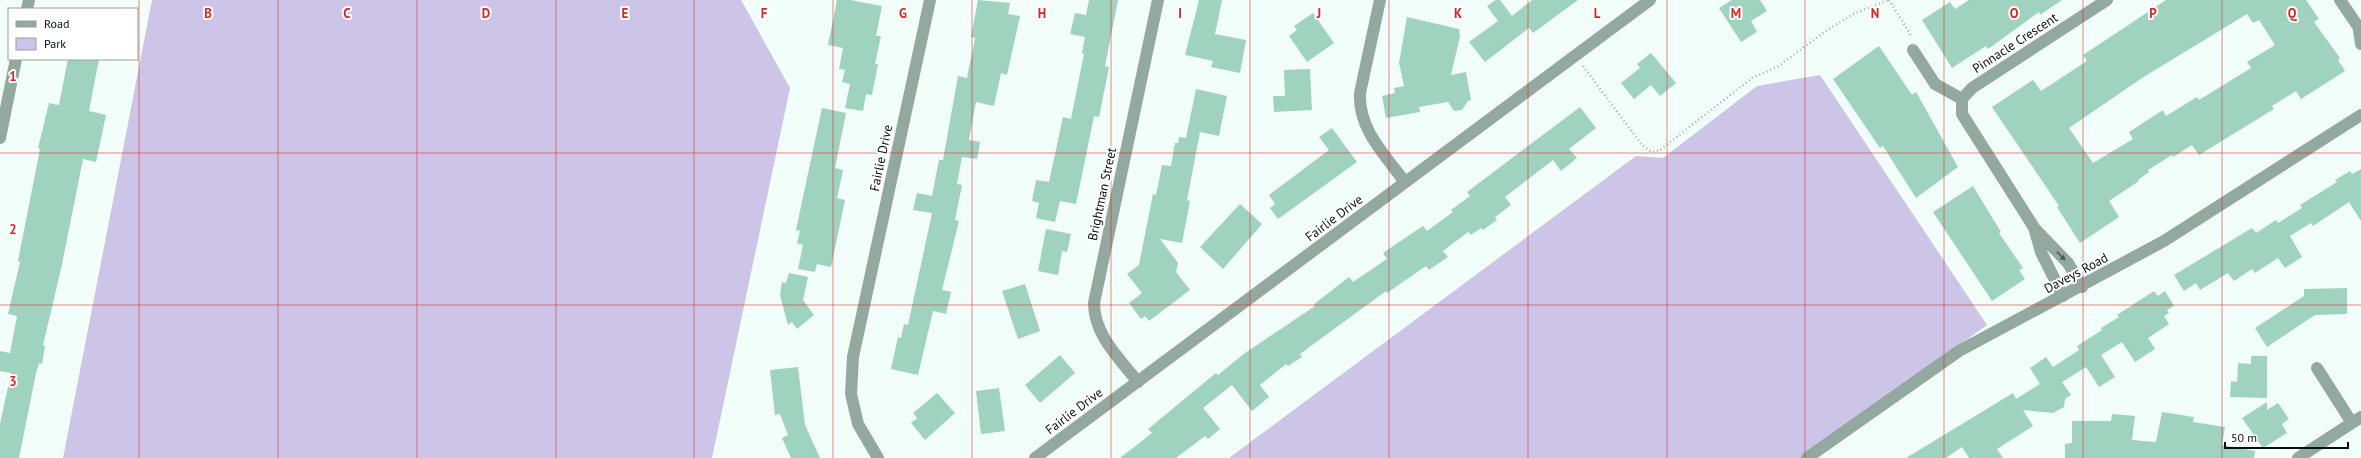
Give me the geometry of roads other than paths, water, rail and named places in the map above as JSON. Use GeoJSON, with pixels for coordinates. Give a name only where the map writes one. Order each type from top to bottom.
{"type":"FeatureCollection","features":[{"type":"Feature","properties":{"kind":"street","name":"Fairlie Drive"},"geometry":{"type":"LineString","coordinates":[[878,458],[858,424],[851,394],[853,357],[930,0]]}},
{"type":"Feature","properties":{"kind":"street","name":"Brightman Street"},"geometry":{"type":"LineString","coordinates":[[1138,382],[1099,332],[1094,318],[1094,304],[1158,0]]}},
{"type":"Feature","properties":{"kind":"street"},"geometry":{"type":"LineString","coordinates":[[1380,0],[1360,93],[1359,107],[1367,130],[1404,182]]}},
{"type":"Feature","properties":{"kind":"street","name":"Fairlie Drive"},"geometry":{"type":"LineString","coordinates":[[1035,458],[1650,0]]}},
{"type":"Feature","properties":{"kind":"street","name":"Pinnacle Crescent"},"geometry":{"type":"LineString","coordinates":[[1962,99],[1972,88],[2107,0]]}},
{"type":"Feature","properties":{"kind":"street"},"geometry":{"type":"LineString","coordinates":[[2340,0],[2360,30],[2361,44]]}},
{"type":"Feature","properties":{"kind":"street"},"geometry":{"type":"LineString","coordinates":[[1913,50],[1935,84],[1962,99],[1962,114],[2035,230],[2068,263],[2082,287]]}},
{"type":"Feature","properties":{"kind":"street"},"geometry":{"type":"LineString","coordinates":[[0,138],[16,60]]}},
{"type":"Feature","properties":{"kind":"street","name":"Daveys Road"},"geometry":{"type":"LineString","coordinates":[[1811,457],[1960,351],[2164,242],[2361,115]]}},
{"type":"Feature","properties":{"kind":"street"},"geometry":{"type":"LineString","coordinates":[[2035,230],[2041,252],[2063,296]]}},
{"type":"Feature","properties":{"kind":"street"},"geometry":{"type":"LineString","coordinates":[[2298,458],[2356,420],[2317,368]]}}]}
